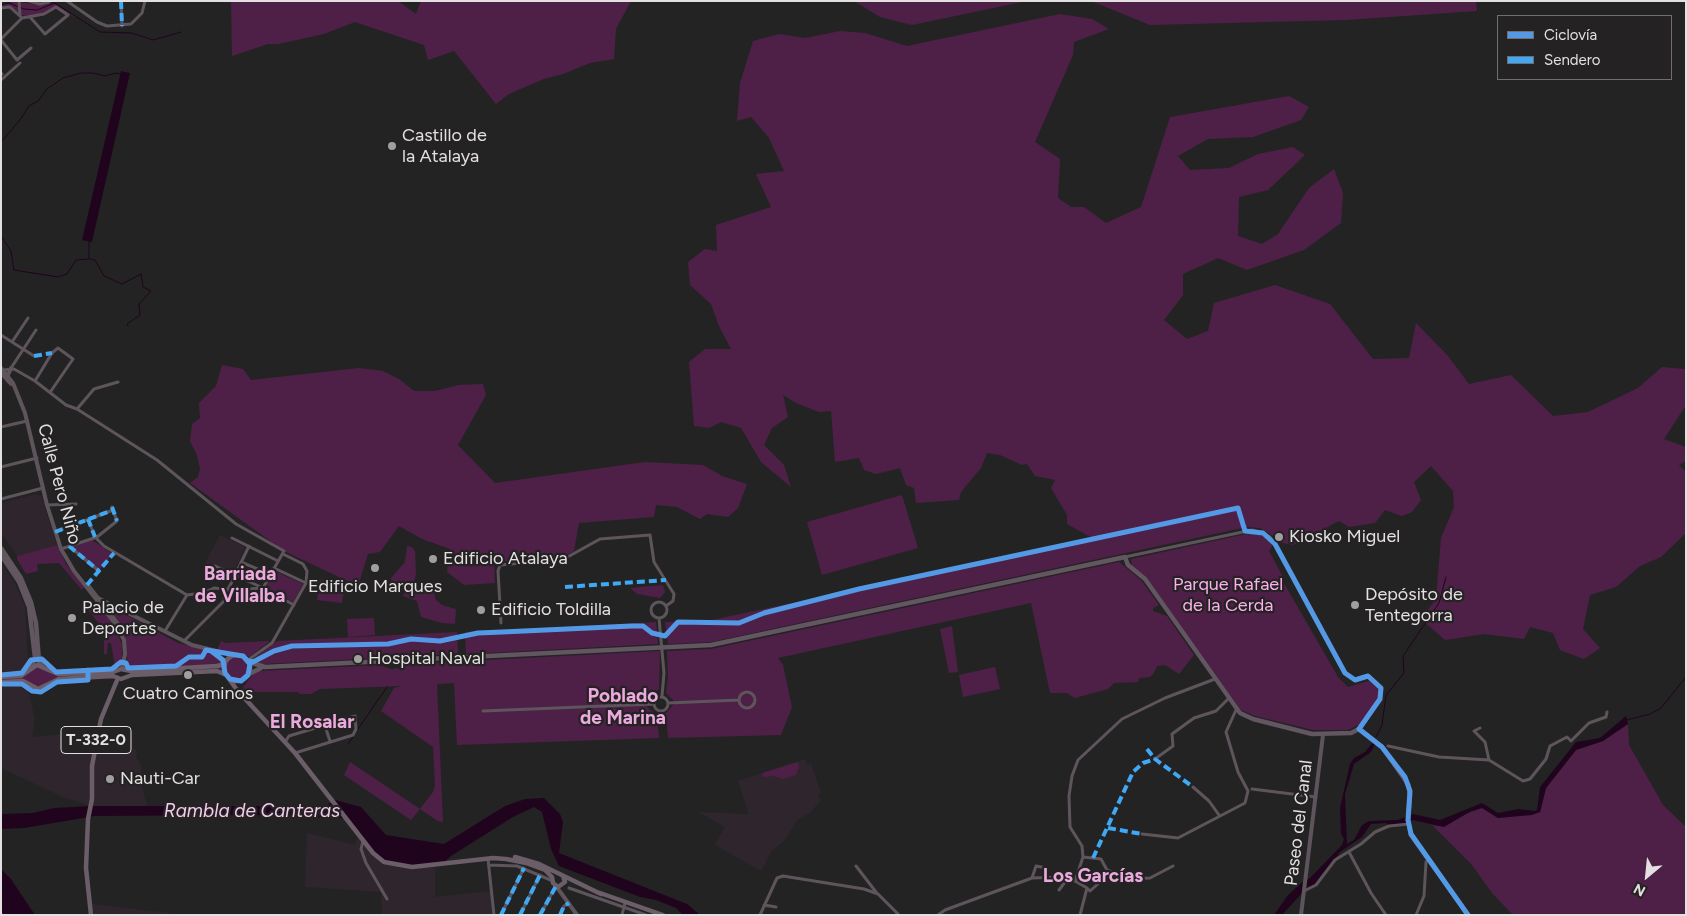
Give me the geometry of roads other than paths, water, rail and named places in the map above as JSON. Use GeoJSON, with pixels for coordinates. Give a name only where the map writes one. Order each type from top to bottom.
{"type":"FeatureCollection","features":[{"type":"Feature","properties":{"kind":"main road"},"geometry":{"type":"LineString","coordinates":[[1,548],[21,578],[32,604],[39,661],[50,677],[46,685]]}},
{"type":"Feature","properties":{"kind":"main road"},"geometry":{"type":"LineString","coordinates":[[1,555],[19,582],[29,607],[35,658],[26,680],[30,686]]}},
{"type":"Feature","properties":{"kind":"main road"},"geometry":{"type":"LineString","coordinates":[[243,696],[239,689],[243,680],[255,669],[264,667],[718,644],[1125,557],[1129,566],[1145,579],[1236,710],[1253,719],[1302,732],[1323,735],[1351,734],[1359,729],[1382,747],[1408,784],[1410,795],[1409,824],[1413,838],[1468,915]]}},
{"type":"Feature","properties":{"kind":"main road"},"geometry":{"type":"LineString","coordinates":[[1,677],[20,676],[29,669],[45,668],[55,674],[217,666],[224,664],[233,655],[241,655],[249,661],[264,667]]}},
{"type":"Feature","properties":{"kind":"main road"},"geometry":{"type":"LineString","coordinates":[[249,661],[249,674]]}},
{"type":"Feature","properties":{"kind":"main road"},"geometry":{"type":"LineString","coordinates":[[224,664],[226,676],[295,753],[376,856],[396,866],[421,867],[513,857],[530,860],[601,894]]}},
{"type":"Feature","properties":{"kind":"main road"},"geometry":{"type":"LineString","coordinates":[[121,670],[126,674],[124,678]]}},
{"type":"Feature","properties":{"kind":"main road"},"geometry":{"type":"LineString","coordinates":[[118,678],[121,670]]}},
{"type":"Feature","properties":{"kind":"main road"},"geometry":{"type":"LineString","coordinates":[[1,682],[21,681],[39,689],[58,679],[124,678],[130,676],[217,671],[234,681],[243,680]]}},
{"type":"Feature","properties":{"kind":"main road","name":"T-332-0"},"geometry":{"type":"LineString","coordinates":[[91,915],[86,868],[92,766],[98,731],[118,678]]}},
{"type":"Feature","properties":{"kind":"main road"},"geometry":{"type":"LineString","coordinates":[[491,858],[512,859],[545,870],[556,886],[568,882],[663,915]]}},
{"type":"Feature","properties":{"kind":"main road"},"geometry":{"type":"LineString","coordinates":[[553,880],[561,876]]}},
{"type":"Feature","properties":{"kind":"main road"},"geometry":{"type":"LineString","coordinates":[[561,876],[563,885]]}},
{"type":"Feature","properties":{"kind":"street"},"geometry":{"type":"LineString","coordinates":[[20,1],[21,17],[1,39],[17,60],[31,48]]}},
{"type":"Feature","properties":{"kind":"street"},"geometry":{"type":"LineString","coordinates":[[29,1],[40,4],[49,2]]}},
{"type":"Feature","properties":{"kind":"street"},"geometry":{"type":"LineString","coordinates":[[66,1],[100,24],[122,26],[131,24],[139,17],[146,1]]}},
{"type":"Feature","properties":{"kind":"street"},"geometry":{"type":"LineString","coordinates":[[121,1],[122,26]]}},
{"type":"Feature","properties":{"kind":"street"},"geometry":{"type":"LineString","coordinates":[[1,8],[10,7],[21,17],[44,14],[56,7],[68,15],[45,34],[30,17]]}},
{"type":"Feature","properties":{"kind":"street"},"geometry":{"type":"LineString","coordinates":[[1,80],[20,63]]}},
{"type":"Feature","properties":{"kind":"street"},"geometry":{"type":"LineString","coordinates":[[12,342],[28,318]]}},
{"type":"Feature","properties":{"kind":"street"},"geometry":{"type":"LineString","coordinates":[[8,375],[36,330]]}},
{"type":"Feature","properties":{"kind":"street"},"geometry":{"type":"LineString","coordinates":[[1,335],[34,356]]}},
{"type":"Feature","properties":{"kind":"street"},"geometry":{"type":"LineString","coordinates":[[35,381],[52,353],[58,348],[73,359],[51,392]]}},
{"type":"Feature","properties":{"kind":"street"},"geometry":{"type":"LineString","coordinates":[[2,370],[11,368],[35,381],[66,405],[77,409],[157,460],[228,518],[303,564],[307,571],[306,583],[294,605],[272,643],[249,661]]}},
{"type":"Feature","properties":{"kind":"street","name":"Calle Pero Niño"},"geometry":{"type":"LineString","coordinates":[[2,370],[8,375],[28,421],[47,505],[61,549],[84,584],[117,627],[124,640]]}},
{"type":"Feature","properties":{"kind":"street","name":"Calle Pero Niño"},"geometry":{"type":"LineString","coordinates":[[2,370],[25,413]]}},
{"type":"Feature","properties":{"kind":"street"},"geometry":{"type":"LineString","coordinates":[[77,409],[94,389],[118,382]]}},
{"type":"Feature","properties":{"kind":"street"},"geometry":{"type":"LineString","coordinates":[[1,427],[28,421]]}},
{"type":"Feature","properties":{"kind":"street"},"geometry":{"type":"LineString","coordinates":[[2,466],[37,458]]}},
{"type":"Feature","properties":{"kind":"street"},"geometry":{"type":"LineString","coordinates":[[1,499],[43,488]]}},
{"type":"Feature","properties":{"kind":"street"},"geometry":{"type":"LineString","coordinates":[[47,505],[76,504]]}},
{"type":"Feature","properties":{"kind":"street"},"geometry":{"type":"LineString","coordinates":[[55,532],[112,508],[117,521],[97,537],[61,549]]}},
{"type":"Feature","properties":{"kind":"street"},"geometry":{"type":"LineString","coordinates":[[88,519],[94,537],[108,549],[187,595],[203,593],[214,588],[228,590],[263,588]]}},
{"type":"Feature","properties":{"kind":"street"},"geometry":{"type":"LineString","coordinates":[[1125,557],[1252,530],[1270,538],[1283,558]]}},
{"type":"Feature","properties":{"kind":"street"},"geometry":{"type":"LineString","coordinates":[[501,622],[498,571],[500,565],[564,559],[600,539],[650,535],[654,562],[674,594],[673,601],[666,606]]}},
{"type":"Feature","properties":{"kind":"street"},"geometry":{"type":"LineString","coordinates":[[232,538],[278,561]]}},
{"type":"Feature","properties":{"kind":"street"},"geometry":{"type":"LineString","coordinates":[[69,546],[99,571]]}},
{"type":"Feature","properties":{"kind":"street"},"geometry":{"type":"LineString","coordinates":[[222,602],[249,546]]}},
{"type":"Feature","properties":{"kind":"street"},"geometry":{"type":"LineString","coordinates":[[263,588],[269,574],[283,552]]}},
{"type":"Feature","properties":{"kind":"street","name":"Calle Pero Niño"},"geometry":{"type":"LineString","coordinates":[[68,561],[100,599],[120,628],[124,640],[125,654],[121,670]]}},
{"type":"Feature","properties":{"kind":"street"},"geometry":{"type":"LineString","coordinates":[[241,562],[269,574]]}},
{"type":"Feature","properties":{"kind":"street"},"geometry":{"type":"LineString","coordinates":[[215,566],[263,588],[294,605]]}},
{"type":"Feature","properties":{"kind":"street"},"geometry":{"type":"LineString","coordinates":[[274,568],[306,583]]}},
{"type":"Feature","properties":{"kind":"street"},"geometry":{"type":"LineString","coordinates":[[84,584],[100,599],[184,641],[211,651],[233,655]]}},
{"type":"Feature","properties":{"kind":"street"},"geometry":{"type":"LineString","coordinates":[[184,641],[234,590]]}},
{"type":"Feature","properties":{"kind":"street"},"geometry":{"type":"LineString","coordinates":[[165,631],[187,595]]}},
{"type":"Feature","properties":{"kind":"street"},"geometry":{"type":"LineString","coordinates":[[660,618],[652,614],[652,605],[659,602],[666,606]]}},
{"type":"Feature","properties":{"kind":"street"},"geometry":{"type":"LineString","coordinates":[[108,610],[111,604]]}},
{"type":"Feature","properties":{"kind":"street"},"geometry":{"type":"LineString","coordinates":[[660,618],[666,613],[666,606]]}},
{"type":"Feature","properties":{"kind":"street"},"geometry":{"type":"LineString","coordinates":[[660,618],[664,677],[662,696],[668,703]]}},
{"type":"Feature","properties":{"kind":"street"},"geometry":{"type":"LineString","coordinates":[[211,651],[220,657],[224,664]]}},
{"type":"Feature","properties":{"kind":"street"},"geometry":{"type":"LineString","coordinates":[[1075,881],[1083,857],[1082,846],[1073,834],[1069,821],[1071,780],[1080,758],[1122,719],[1165,698],[1215,679]]}},
{"type":"Feature","properties":{"kind":"street"},"geometry":{"type":"LineString","coordinates":[[747,692],[754,695],[755,700],[753,706],[746,708],[741,706],[739,700],[741,694],[747,692]]}},
{"type":"Feature","properties":{"kind":"street"},"geometry":{"type":"LineString","coordinates":[[653,704],[656,698],[662,696]]}},
{"type":"Feature","properties":{"kind":"street"},"geometry":{"type":"LineString","coordinates":[[1155,759],[1173,746],[1172,734],[1194,718],[1216,711],[1228,699]]}},
{"type":"Feature","properties":{"kind":"street"},"geometry":{"type":"LineString","coordinates":[[668,703],[739,700]]}},
{"type":"Feature","properties":{"kind":"street"},"geometry":{"type":"LineString","coordinates":[[653,704],[655,708],[662,711],[668,703]]}},
{"type":"Feature","properties":{"kind":"street"},"geometry":{"type":"LineString","coordinates":[[483,711],[653,704]]}},
{"type":"Feature","properties":{"kind":"street"},"geometry":{"type":"LineString","coordinates":[[1142,834],[1178,838],[1245,803],[1249,794],[1238,772],[1226,732],[1236,710]]}},
{"type":"Feature","properties":{"kind":"street"},"geometry":{"type":"LineString","coordinates":[[1388,746],[1439,757],[1489,760],[1523,781],[1530,779],[1546,758],[1550,746],[1567,737],[1571,740],[1589,723],[1606,717],[1607,712]]}},
{"type":"Feature","properties":{"kind":"street"},"geometry":{"type":"LineString","coordinates":[[285,742],[289,736],[355,716],[356,730],[353,735],[295,753]]}},
{"type":"Feature","properties":{"kind":"street"},"geometry":{"type":"LineString","coordinates":[[325,726],[330,741]]}},
{"type":"Feature","properties":{"kind":"street"},"geometry":{"type":"LineString","coordinates":[[1480,728],[1474,731],[1485,742],[1489,760]]}},
{"type":"Feature","properties":{"kind":"street","name":"Paseo del Canal"},"geometry":{"type":"LineString","coordinates":[[1301,914],[1323,735]]}},
{"type":"Feature","properties":{"kind":"street"},"geometry":{"type":"LineString","coordinates":[[1193,787],[1209,801],[1219,815]]}},
{"type":"Feature","properties":{"kind":"street"},"geometry":{"type":"LineString","coordinates":[[1252,789],[1316,797]]}},
{"type":"Feature","properties":{"kind":"street"},"geometry":{"type":"LineString","coordinates":[[1304,891],[1316,885],[1333,862],[1381,829],[1409,824]]}},
{"type":"Feature","properties":{"kind":"street"},"geometry":{"type":"LineString","coordinates":[[363,841],[361,849],[366,863],[387,899]]}},
{"type":"Feature","properties":{"kind":"street"},"geometry":{"type":"LineString","coordinates":[[1349,852],[1370,893],[1386,915]]}},
{"type":"Feature","properties":{"kind":"street"},"geometry":{"type":"LineString","coordinates":[[1083,857],[1100,860],[1108,870],[1129,879],[1150,878],[1173,866]]}},
{"type":"Feature","properties":{"kind":"street"},"geometry":{"type":"LineString","coordinates":[[491,858],[489,865],[494,915]]}},
{"type":"Feature","properties":{"kind":"street"},"geometry":{"type":"LineString","coordinates":[[1416,915],[1424,896],[1426,862],[1428,860]]}},
{"type":"Feature","properties":{"kind":"street"},"geometry":{"type":"LineString","coordinates":[[489,865],[524,868],[553,880]]}},
{"type":"Feature","properties":{"kind":"street"},"geometry":{"type":"LineString","coordinates":[[856,866],[878,894],[899,915]]}},
{"type":"Feature","properties":{"kind":"street"},"geometry":{"type":"LineString","coordinates":[[1032,878],[1036,866],[1046,868]]}},
{"type":"Feature","properties":{"kind":"street"},"geometry":{"type":"LineString","coordinates":[[501,915],[524,868]]}},
{"type":"Feature","properties":{"kind":"street"},"geometry":{"type":"LineString","coordinates":[[520,915],[540,875]]}},
{"type":"Feature","properties":{"kind":"street"},"geometry":{"type":"LineString","coordinates":[[760,915],[777,878],[781,876],[860,888],[878,894]]}},
{"type":"Feature","properties":{"kind":"street"},"geometry":{"type":"LineString","coordinates":[[938,915],[944,910],[1032,878],[1068,878],[1090,891],[1099,883]]}},
{"type":"Feature","properties":{"kind":"street"},"geometry":{"type":"LineString","coordinates":[[1059,890],[1068,878]]}},
{"type":"Feature","properties":{"kind":"street"},"geometry":{"type":"LineString","coordinates":[[563,885],[564,896]]}},
{"type":"Feature","properties":{"kind":"street"},"geometry":{"type":"LineString","coordinates":[[540,915],[556,886],[577,915]]}},
{"type":"Feature","properties":{"kind":"street"},"geometry":{"type":"LineString","coordinates":[[569,888],[646,915]]}},
{"type":"Feature","properties":{"kind":"street"},"geometry":{"type":"LineString","coordinates":[[1080,915],[1087,888]]}},
{"type":"Feature","properties":{"kind":"street"},"geometry":{"type":"LineString","coordinates":[[622,915],[625,902]]}},
{"type":"Feature","properties":{"kind":"street"},"geometry":{"type":"LineString","coordinates":[[560,915],[564,906],[569,903]]}},
{"type":"Feature","properties":{"kind":"street"},"geometry":{"type":"LineString","coordinates":[[764,905],[776,906]]}},
{"type":"Feature","properties":{"kind":"street"},"geometry":{"type":"LineString","coordinates":[[1301,914],[1306,915]]}},
{"type":"Feature","properties":{"kind":"water"},"geometry":{"type":"Polygon","coordinates":[[[121,71],[130,73],[92,242],[82,240],[121,71]]]}},
{"type":"Feature","properties":{"kind":"water"},"geometry":{"type":"Polygon","coordinates":[[[1626,716],[1628,724],[1603,741],[1576,750],[1546,788],[1540,812],[1532,815],[1498,818],[1482,808],[1471,811],[1444,827],[1412,820],[1408,820],[1409,824],[1389,826],[1386,823],[1371,824],[1362,837],[1340,852],[1316,885],[1304,891],[1282,915],[1274,915],[1288,895],[1305,880],[1309,879],[1342,845],[1344,839],[1341,834],[1340,808],[1350,764],[1354,758],[1365,752],[1373,742],[1375,744],[1371,752],[1354,764],[1345,794],[1347,844],[1354,840],[1362,825],[1369,821],[1398,820],[1413,814],[1440,820],[1482,803],[1498,813],[1518,809],[1535,811],[1537,810],[1540,787],[1576,742],[1600,738],[1626,716]]]}},
{"type":"Feature","properties":{"kind":"water","name":"Rambla de Canteras"},"geometry":{"type":"Polygon","coordinates":[[[544,798],[560,814],[563,822],[559,853],[687,904],[700,915],[683,915],[676,908],[656,900],[640,897],[559,866],[551,849],[542,812],[534,807],[513,817],[451,856],[442,864],[412,867],[379,859],[345,818],[250,815],[95,816],[24,828],[1,829],[1,814],[33,813],[54,808],[91,806],[275,806],[306,808],[326,806],[335,800],[361,807],[386,835],[444,844],[505,806],[525,799],[544,798]]]}},
{"type":"Feature","properties":{"kind":"water"},"geometry":{"type":"Polygon","coordinates":[[[1,869],[11,879],[35,915],[2,915],[1,869]]]}},
{"type":"Feature","properties":{"kind":"waterway"},"geometry":{"type":"LineString","coordinates":[[1,5],[9,3],[24,9],[37,10],[55,3],[100,32],[132,33],[153,40],[181,32]]}},
{"type":"Feature","properties":{"kind":"waterway"},"geometry":{"type":"LineString","coordinates":[[1,142],[29,106],[38,101],[47,89],[63,78],[81,73],[105,76],[116,73],[122,74]]}},
{"type":"Feature","properties":{"kind":"waterway"},"geometry":{"type":"LineString","coordinates":[[1,236],[11,251],[14,270],[58,277],[67,274],[76,260],[89,259],[89,241]]}},
{"type":"Feature","properties":{"kind":"waterway"},"geometry":{"type":"LineString","coordinates":[[90,259],[95,260],[104,276],[122,284],[141,274],[143,287],[151,291],[139,304],[140,315],[127,324],[128,326]]}},
{"type":"Feature","properties":{"kind":"waterway"},"geometry":{"type":"LineString","coordinates":[[1376,737],[1382,725],[1386,695],[1404,673],[1403,656],[1439,603],[1446,577]]}},
{"type":"Feature","properties":{"kind":"waterway"},"geometry":{"type":"LineString","coordinates":[[1627,720],[1650,714],[1661,708],[1686,677]]}},
{"type":"Feature","properties":{"kind":"waterway"},"geometry":{"type":"LineString","coordinates":[[358,729],[387,687]]}},
{"type":"Feature","properties":{"kind":"waterway"},"geometry":{"type":"LineString","coordinates":[[348,744],[353,737]]}},
{"type":"Feature","properties":{"kind":"place","name":"Castillo de la Atalaya"},"geometry":{"type":"Point","coordinates":[392,146]}},
{"type":"Feature","properties":{"kind":"place","name":"Kiosko Miguel"},"geometry":{"type":"Point","coordinates":[1279,537]}},
{"type":"Feature","properties":{"kind":"place","name":"Edificio Atalaya"},"geometry":{"type":"Point","coordinates":[433,559]}},
{"type":"Feature","properties":{"kind":"place","name":"Edificio Marques"},"geometry":{"type":"Point","coordinates":[375,568]}},
{"type":"Feature","properties":{"kind":"place","name":"Depósito de Tentegorra"},"geometry":{"type":"Point","coordinates":[1355,605]}},
{"type":"Feature","properties":{"kind":"place","name":"Edificio Toldilla"},"geometry":{"type":"Point","coordinates":[481,610]}},
{"type":"Feature","properties":{"kind":"place","name":"Palacio de Deportes"},"geometry":{"type":"Point","coordinates":[72,618]}},
{"type":"Feature","properties":{"kind":"place","name":"Hospital Naval"},"geometry":{"type":"Point","coordinates":[358,659]}},
{"type":"Feature","properties":{"kind":"place","name":"Cuatro Caminos"},"geometry":{"type":"Point","coordinates":[188,675]}},
{"type":"Feature","properties":{"kind":"place","name":"Nauti-Car"},"geometry":{"type":"Point","coordinates":[110,779]}},
{"type":"Feature","properties":{"kind":"district","name":"Barriada de Villalba"},"geometry":{"type":"Point","coordinates":[240,585]}},
{"type":"Feature","properties":{"kind":"district","name":"Poblado de Marina"},"geometry":{"type":"Point","coordinates":[623,707]}},
{"type":"Feature","properties":{"kind":"district","name":"El Rosalar"},"geometry":{"type":"Point","coordinates":[312,722]}},
{"type":"Feature","properties":{"kind":"district","name":"Los Garcías"},"geometry":{"type":"Point","coordinates":[1093,876]}},
{"type":"Feature","properties":{"kind":"park label","name":"Parque Rafael de la Cerda"},"geometry":{"type":"Point","coordinates":[1228,595]}}]}
